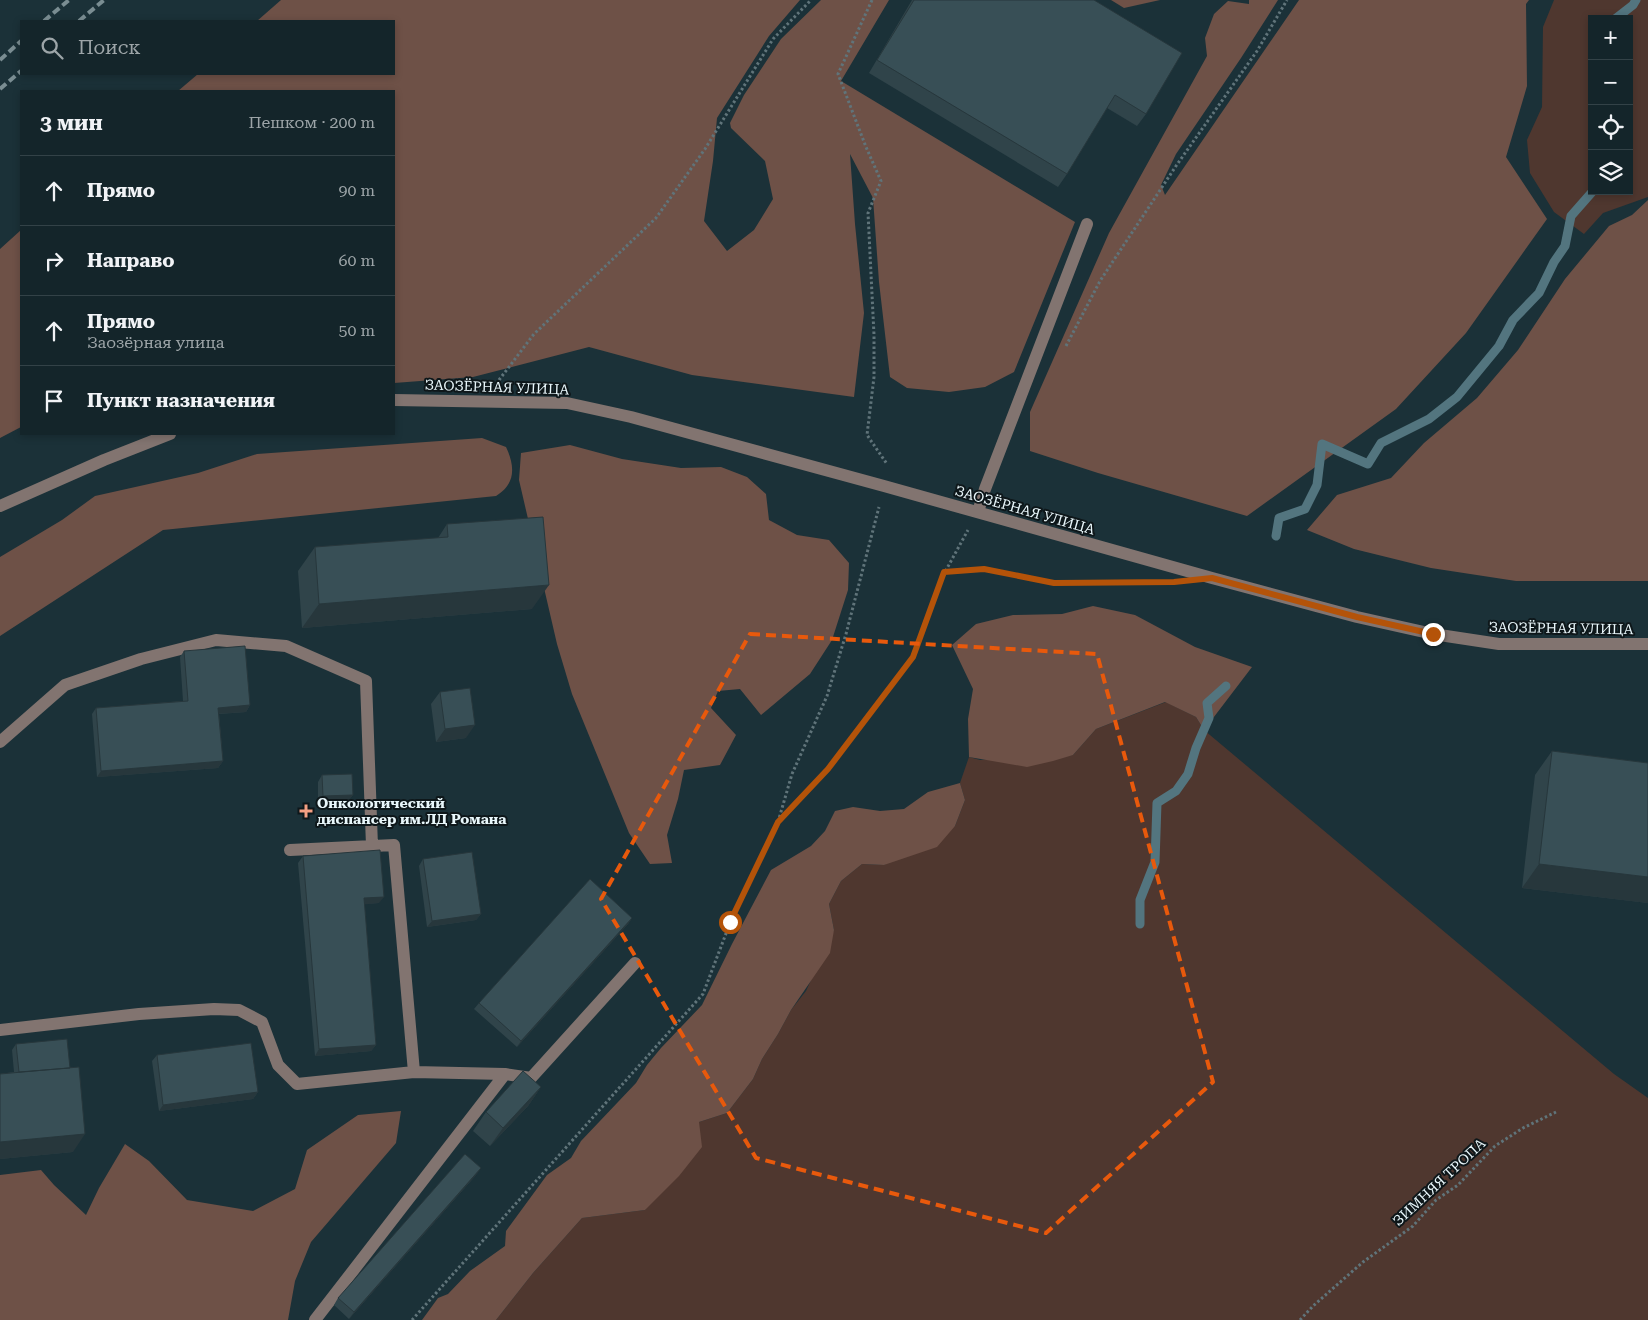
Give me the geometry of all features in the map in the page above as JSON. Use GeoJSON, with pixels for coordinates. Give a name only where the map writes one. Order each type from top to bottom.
{"type":"FeatureCollection","features":[{"type":"Feature","properties":{"kind":"street"},"geometry":{"type":"LineString","coordinates":[[978,512],[985,489],[1087,224]]}},
{"type":"Feature","properties":{"kind":"street","name":"ЗАОЗЁРНАЯ УЛИЦА"},"geometry":{"type":"LineString","coordinates":[[395,400],[567,403],[631,417],[1338,612],[1433,634],[1499,644],[1648,644]]}},
{"type":"Feature","properties":{"kind":"street"},"geometry":{"type":"LineString","coordinates":[[0,506],[104,460],[167,435]]}},
{"type":"Feature","properties":{"kind":"street"},"geometry":{"type":"LineString","coordinates":[[0,742],[65,685],[142,658],[216,640],[286,646],[366,681],[372,846]]}},
{"type":"Feature","properties":{"kind":"street"},"geometry":{"type":"LineString","coordinates":[[290,850],[394,845],[414,1072]]}},
{"type":"Feature","properties":{"kind":"street"},"geometry":{"type":"LineString","coordinates":[[0,1030],[139,1014],[214,1009],[239,1010],[262,1022],[278,1065],[297,1084],[414,1072],[505,1074],[531,1078],[635,963]]}},
{"type":"Feature","properties":{"kind":"street"},"geometry":{"type":"LineString","coordinates":[[315,1320],[505,1074]]}},
{"type":"Feature","properties":{"kind":"path"},"geometry":{"type":"LineString","coordinates":[[497,383],[534,334],[656,218],[706,149],[772,39],[811,0]]}},
{"type":"Feature","properties":{"kind":"path"},"geometry":{"type":"LineString","coordinates":[[412,1320],[703,994],[730,922],[778,822],[792,774],[827,696],[848,625],[884,486],[887,463],[867,435],[874,377],[868,213],[881,181],[838,74],[872,0]]}},
{"type":"Feature","properties":{"kind":"path"},"geometry":{"type":"LineString","coordinates":[[1065,347],[1100,282],[1176,166],[1257,51],[1287,0]]}},
{"type":"Feature","properties":{"kind":"path"},"geometry":{"type":"LineString","coordinates":[[778,822],[828,769],[913,657],[944,572],[978,512]]}},
{"type":"Feature","properties":{"kind":"path"},"geometry":{"type":"LineString","coordinates":[[944,572],[984,569],[1054,583],[1146,583]]}},
{"type":"Feature","properties":{"kind":"path","name":"ЗИМНЯЯ ТРОПА"},"geometry":{"type":"LineString","coordinates":[[1300,1320],[1362,1262],[1413,1226],[1436,1200],[1458,1185],[1495,1146],[1523,1128],[1556,1112]]}},
{"type":"Feature","properties":{"kind":"highlighted area"},"geometry":{"type":"Polygon","coordinates":[[[750,634],[1097,654],[1213,1082],[1046,1233],[756,1158],[601,899],[750,634]]]}},
{"type":"Feature","properties":{"kind":"shaded area"},"geometry":{"type":"Polygon","coordinates":[[[281,0],[800,0],[769,36],[717,118],[704,221],[727,251],[754,230],[773,199],[765,161],[731,128],[730,123],[744,95],[781,39],[821,0],[889,0],[841,81],[1075,222],[1014,372],[985,387],[949,392],[907,388],[890,377],[879,282],[873,198],[850,154],[864,313],[854,397],[692,375],[589,347],[473,377],[395,383],[395,90],[179,90],[197,75],[395,75],[395,20],[258,20],[281,0]]]}},
{"type":"Feature","properties":{"kind":"shaded area"},"geometry":{"type":"Polygon","coordinates":[[[1111,0],[1160,0],[1124,8],[1111,0]]]}},
{"type":"Feature","properties":{"kind":"shaded area"},"geometry":{"type":"Polygon","coordinates":[[[1249,0],[1278,0],[1176,154],[1161,185],[1165,195],[1299,0],[1529,0],[1526,4],[1527,86],[1506,157],[1547,219],[1466,333],[1396,409],[1247,516],[1098,473],[1030,451],[1030,412],[1109,233],[1207,56],[1205,38],[1214,14],[1228,1],[1249,4],[1249,0]]]}},
{"type":"Feature","properties":{"kind":"shaded area"},"geometry":{"type":"Polygon","coordinates":[[[1554,0],[1648,0],[1648,197],[1603,213],[1584,234],[1554,212],[1530,173],[1527,140],[1542,107],[1543,27],[1554,0]]]}},
{"type":"Feature","properties":{"kind":"shaded area"},"geometry":{"type":"Polygon","coordinates":[[[1648,200],[1648,581],[1516,581],[1431,568],[1354,549],[1307,530],[1337,495],[1391,478],[1424,443],[1477,398],[1518,350],[1565,279],[1609,226],[1632,215],[1648,200]]]}},
{"type":"Feature","properties":{"kind":"shaded area"},"geometry":{"type":"Polygon","coordinates":[[[20,231],[20,428],[0,438],[0,249],[20,231]]]}},
{"type":"Feature","properties":{"kind":"shaded area"},"geometry":{"type":"Polygon","coordinates":[[[482,438],[506,447],[511,461],[512,474],[510,480],[503,491],[496,496],[163,530],[0,636],[0,557],[62,520],[95,496],[198,473],[257,454],[482,438]]]}},
{"type":"Feature","properties":{"kind":"shaded area"},"geometry":{"type":"Polygon","coordinates":[[[570,445],[622,459],[681,468],[721,467],[747,477],[766,494],[769,520],[797,535],[829,540],[849,563],[848,590],[832,640],[810,674],[761,715],[740,689],[718,691],[711,708],[736,735],[720,765],[684,770],[678,799],[667,835],[672,863],[650,864],[629,833],[572,694],[557,644],[519,480],[521,453],[570,445]]]}},
{"type":"Feature","properties":{"kind":"shaded area"},"geometry":{"type":"Polygon","coordinates":[[[1093,606],[1135,615],[1195,647],[1252,667],[1204,730],[1196,717],[1165,702],[1096,729],[1073,755],[1053,761],[1027,767],[969,757],[968,719],[973,689],[952,645],[976,624],[1013,615],[1062,614],[1093,606]]]}},
{"type":"Feature","properties":{"kind":"shaded area"},"geometry":{"type":"Polygon","coordinates":[[[1166,702],[1196,717],[1204,730],[1614,1074],[1648,1098],[1648,1320],[496,1320],[533,1273],[582,1218],[645,1210],[699,1122],[727,1113],[753,1079],[762,1059],[791,1010],[806,991],[834,930],[829,904],[841,881],[862,864],[884,865],[955,826],[965,800],[960,783],[969,757],[980,760],[1073,755],[1096,729],[1166,702]]]}},
{"type":"Feature","properties":{"kind":"shaded area"},"geometry":{"type":"Polygon","coordinates":[[[960,783],[965,800],[955,826],[937,847],[884,865],[862,864],[841,881],[829,904],[834,930],[830,953],[791,1010],[762,1059],[753,1079],[727,1113],[699,1122],[702,1147],[679,1176],[645,1210],[582,1218],[533,1273],[496,1320],[422,1320],[438,1298],[448,1294],[470,1271],[505,1246],[506,1231],[547,1175],[571,1158],[581,1141],[636,1083],[647,1065],[661,1048],[702,1005],[771,870],[811,846],[825,831],[835,811],[853,807],[880,811],[904,809],[928,792],[960,783]]]}},
{"type":"Feature","properties":{"kind":"shaded area"},"geometry":{"type":"Polygon","coordinates":[[[401,1111],[396,1143],[311,1242],[295,1281],[288,1320],[0,1320],[0,1175],[41,1170],[86,1215],[99,1188],[125,1144],[149,1161],[187,1200],[253,1211],[295,1189],[307,1150],[358,1115],[401,1111]]]}},
{"type":"Feature","properties":{"kind":"building"},"geometry":{"type":"Polygon","coordinates":[[[914,0],[1094,0],[1182,53],[1146,114],[1115,95],[1067,174],[877,60],[914,0]]]}},
{"type":"Feature","properties":{"kind":"building"},"geometry":{"type":"Polygon","coordinates":[[[543,517],[549,585],[319,604],[315,547],[448,537],[447,524],[543,517]]]}},
{"type":"Feature","properties":{"kind":"building"},"geometry":{"type":"Polygon","coordinates":[[[245,646],[250,705],[218,708],[223,761],[101,771],[96,708],[188,701],[184,651],[245,646]]]}},
{"type":"Feature","properties":{"kind":"building"},"geometry":{"type":"Polygon","coordinates":[[[470,688],[475,725],[445,729],[440,692],[470,688]]]}},
{"type":"Feature","properties":{"kind":"building"},"geometry":{"type":"Polygon","coordinates":[[[1552,751],[1648,763],[1648,877],[1539,864],[1552,751]]]}},
{"type":"Feature","properties":{"kind":"building"},"geometry":{"type":"Polygon","coordinates":[[[352,774],[353,795],[323,796],[322,775],[352,774]]]}},
{"type":"Feature","properties":{"kind":"building"},"geometry":{"type":"Polygon","coordinates":[[[380,850],[384,897],[364,898],[376,1045],[319,1049],[303,856],[380,850]]]}},
{"type":"Feature","properties":{"kind":"building"},"geometry":{"type":"Polygon","coordinates":[[[472,852],[481,914],[432,921],[423,859],[472,852]]]}},
{"type":"Feature","properties":{"kind":"building"},"geometry":{"type":"Polygon","coordinates":[[[590,879],[632,918],[521,1041],[479,1003],[590,879]]]}},
{"type":"Feature","properties":{"kind":"building"},"geometry":{"type":"Polygon","coordinates":[[[67,1039],[70,1068],[19,1072],[16,1044],[67,1039]]]}},
{"type":"Feature","properties":{"kind":"building"},"geometry":{"type":"Polygon","coordinates":[[[251,1043],[258,1092],[163,1105],[157,1055],[251,1043]]]}},
{"type":"Feature","properties":{"kind":"building"},"geometry":{"type":"Polygon","coordinates":[[[79,1067],[85,1134],[0,1142],[0,1074],[79,1067]]]}},
{"type":"Feature","properties":{"kind":"building"},"geometry":{"type":"Polygon","coordinates":[[[523,1071],[541,1087],[503,1128],[486,1112],[523,1071]]]}},
{"type":"Feature","properties":{"kind":"building"},"geometry":{"type":"Polygon","coordinates":[[[465,1154],[481,1168],[354,1312],[338,1298],[465,1154]]]}},
{"type":"Feature","properties":{"kind":"waterway"},"geometry":{"type":"LineString","coordinates":[[1620,15],[1633,5],[1636,0]]}},
{"type":"Feature","properties":{"kind":"waterway"},"geometry":{"type":"LineString","coordinates":[[1276,536],[1279,518],[1305,509],[1317,485],[1322,444],[1368,464],[1381,443],[1429,419],[1457,397],[1499,346],[1513,320],[1539,293],[1554,262],[1565,246],[1571,216],[1589,195]]}},
{"type":"Feature","properties":{"kind":"waterway"},"geometry":{"type":"LineString","coordinates":[[1140,924],[1140,900],[1155,862],[1157,803],[1176,791],[1188,774],[1196,748],[1209,718],[1207,703],[1226,686]]}},
{"type":"Feature","properties":{"kind":"railway"},"geometry":{"type":"LineString","coordinates":[[45,20],[69,0]]}},
{"type":"Feature","properties":{"kind":"railway"},"geometry":{"type":"LineString","coordinates":[[80,20],[104,0]]}},
{"type":"Feature","properties":{"kind":"railway"},"geometry":{"type":"LineString","coordinates":[[0,60],[20,42]]}},
{"type":"Feature","properties":{"kind":"railway"},"geometry":{"type":"LineString","coordinates":[[0,89],[20,72]]}},
{"type":"Feature","properties":{"kind":"place","name":"Онкологический диспансер им.ЛД Романа"},"geometry":{"type":"Point","coordinates":[306,811]}},
{"type":"Feature","properties":{"kind":"route"},"geometry":{"type":"LineString","coordinates":[[730,922],[778,822],[828,769],[913,657],[944,572],[984,569],[1054,583],[1174,582],[1212,578],[1357,617],[1433,634]]}}]}
